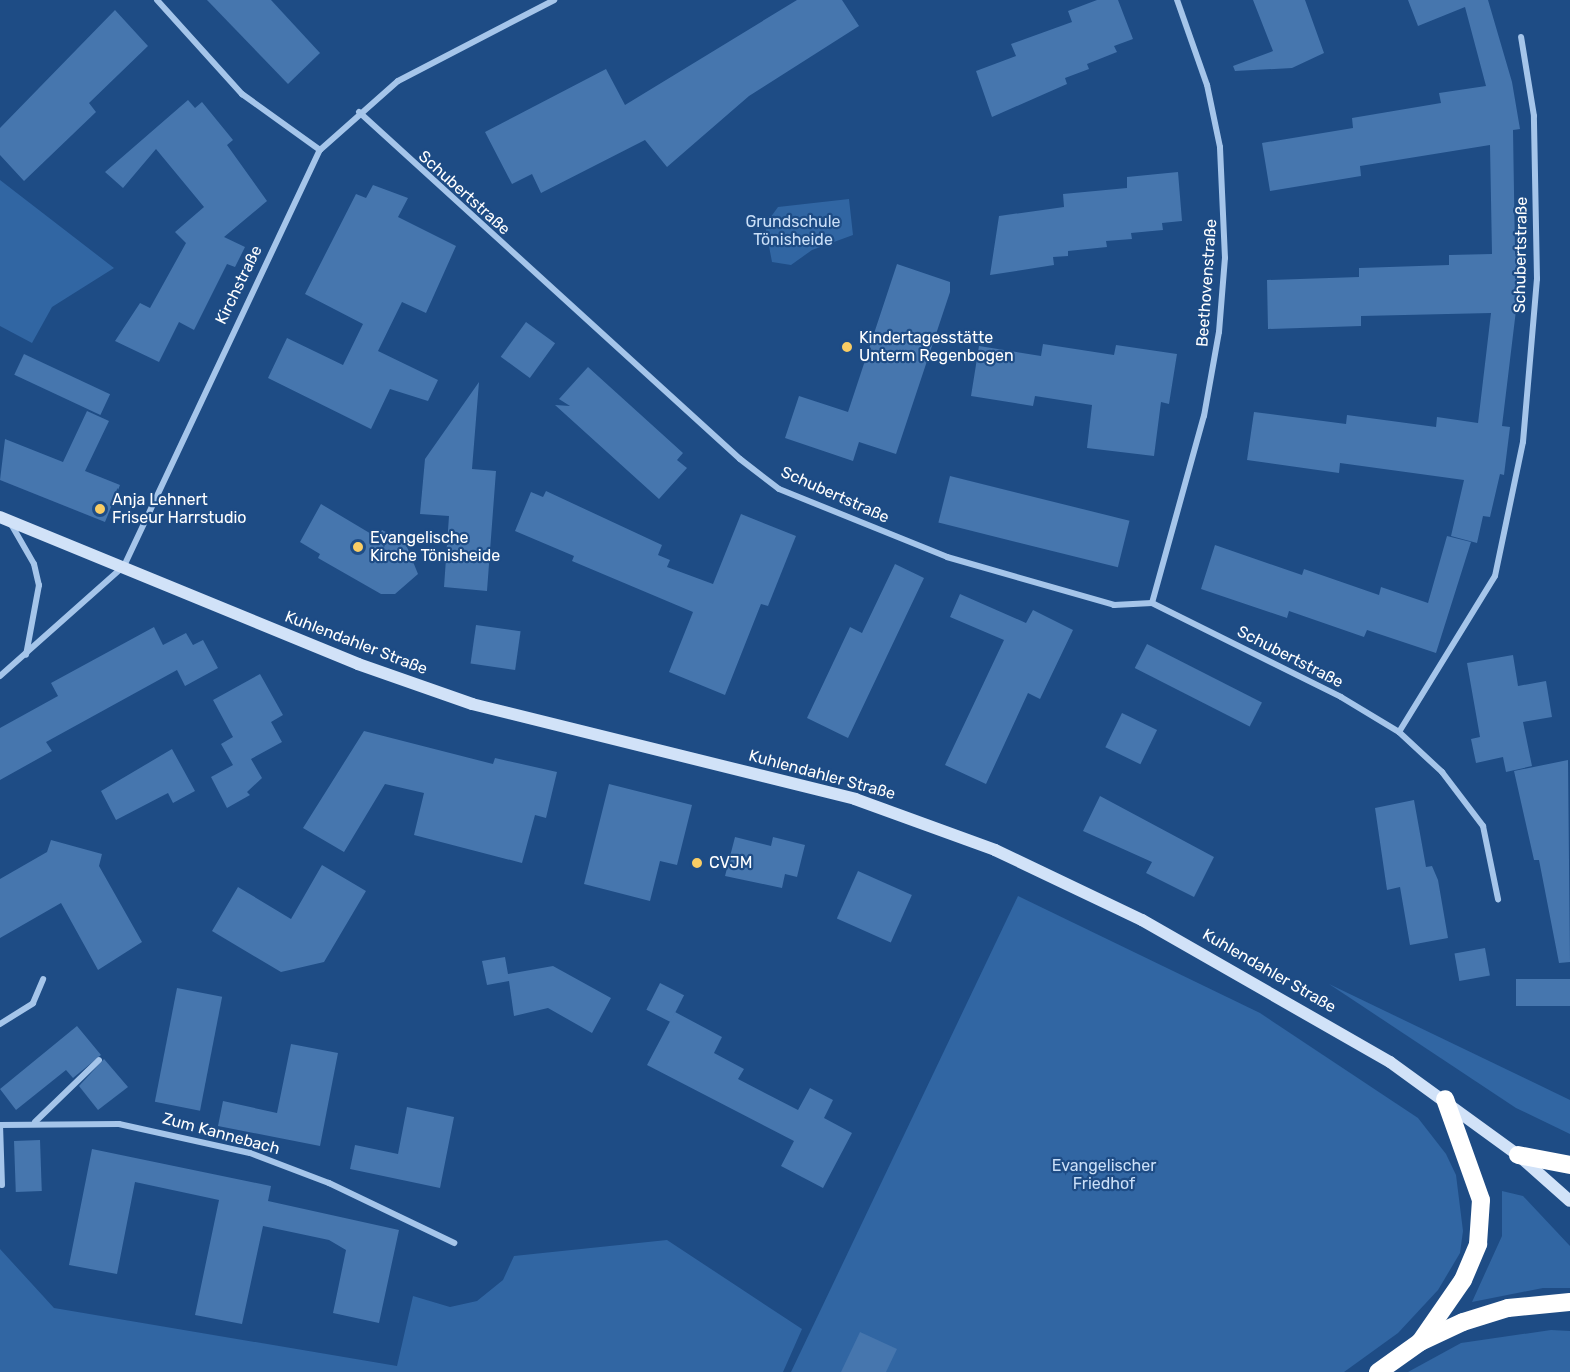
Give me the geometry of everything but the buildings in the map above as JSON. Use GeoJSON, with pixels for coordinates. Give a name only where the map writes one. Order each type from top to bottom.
{"type":"FeatureCollection","features":[{"type":"Feature","properties":{"kind":"highway"},"geometry":{"type":"LineString","coordinates":[[1419,1342],[1463,1280],[1478,1244],[1481,1200],[1476,1180],[1445,1099]]}},
{"type":"Feature","properties":{"kind":"highway"},"geometry":{"type":"LineString","coordinates":[[1518,1155],[1570,1165]]}},
{"type":"Feature","properties":{"kind":"highway"},"geometry":{"type":"LineString","coordinates":[[1378,1372],[1419,1342],[1508,1308],[1570,1302]]}},
{"type":"Feature","properties":{"kind":"main road","name":"Kuhlendahler Straße"},"geometry":{"type":"LineString","coordinates":[[4,518],[348,660],[472,704],[855,799],[995,850],[1142,920],[1259,983],[1445,1099],[1518,1155],[1570,1201]]}},
{"type":"Feature","properties":{"kind":"street"},"geometry":{"type":"LineString","coordinates":[[157,0],[242,94],[320,150]]}},
{"type":"Feature","properties":{"kind":"street","name":"Kirchstraße"},"geometry":{"type":"LineString","coordinates":[[0,676],[26,656],[124,566],[320,150],[359,112],[398,81],[554,0]]}},
{"type":"Feature","properties":{"kind":"street","name":"Beethovenstraße"},"geometry":{"type":"LineString","coordinates":[[1152,603],[1204,416],[1220,332],[1225,258],[1220,147],[1207,85],[1177,0]]}},
{"type":"Feature","properties":{"kind":"street","name":"Schubertstraße"},"geometry":{"type":"LineString","coordinates":[[1400,732],[1495,576],[1523,442],[1537,279],[1534,116],[1521,37]]}},
{"type":"Feature","properties":{"kind":"street","name":"Schubertstraße"},"geometry":{"type":"LineString","coordinates":[[359,112],[740,459],[779,489],[947,557],[1114,605],[1152,603],[1331,692],[1400,732],[1442,772],[1483,826],[1498,899]]}},
{"type":"Feature","properties":{"kind":"street"},"geometry":{"type":"LineString","coordinates":[[4,518],[30,556],[39,585],[26,656]]}},
{"type":"Feature","properties":{"kind":"street"},"geometry":{"type":"LineString","coordinates":[[0,1024],[33,1003],[43,979]]}},
{"type":"Feature","properties":{"kind":"street"},"geometry":{"type":"LineString","coordinates":[[34,1122],[99,1060]]}},
{"type":"Feature","properties":{"kind":"street","name":"Zum Kannebach"},"geometry":{"type":"LineString","coordinates":[[0,1125],[34,1122],[119,1124],[250,1153],[329,1183],[454,1243]]}},
{"type":"Feature","properties":{"kind":"street"},"geometry":{"type":"LineString","coordinates":[[0,1125],[2,1185]]}},
{"type":"Feature","properties":{"kind":"green space"},"geometry":{"type":"Polygon","coordinates":[[[0,180],[114,268],[52,307],[32,343],[0,326],[0,180]]]}},
{"type":"Feature","properties":{"kind":"green space","name":"Grundschule Tönisheide"},"geometry":{"type":"Polygon","coordinates":[[[849,199],[853,235],[812,250],[791,265],[772,262],[765,225],[778,207],[849,199]]]}},
{"type":"Feature","properties":{"kind":"green space","name":"Evangelischer Friedhof"},"geometry":{"type":"Polygon","coordinates":[[[1018,896],[1260,1013],[1418,1118],[1446,1154],[1456,1175],[1463,1231],[1460,1253],[1438,1290],[1398,1333],[1344,1372],[791,1372],[1018,896]]]}},
{"type":"Feature","properties":{"kind":"green space"},"geometry":{"type":"Polygon","coordinates":[[[1329,984],[1570,1100],[1570,1134],[1516,1108],[1329,984]]]}},
{"type":"Feature","properties":{"kind":"green space"},"geometry":{"type":"Polygon","coordinates":[[[1502,1191],[1523,1196],[1570,1246],[1570,1288],[1543,1288],[1472,1302],[1502,1236],[1502,1191]]]}},
{"type":"Feature","properties":{"kind":"green space"},"geometry":{"type":"Polygon","coordinates":[[[667,1240],[802,1329],[783,1372],[0,1372],[0,1249],[54,1308],[397,1366],[413,1296],[450,1307],[477,1301],[503,1280],[514,1256],[667,1240]]]}},
{"type":"Feature","properties":{"kind":"green space"},"geometry":{"type":"Polygon","coordinates":[[[1551,1330],[1570,1331],[1570,1372],[1408,1372],[1461,1343],[1551,1330]]]}},
{"type":"Feature","properties":{"kind":"place","name":"Kindertagesstätte Unterm Regenbogen"},"geometry":{"type":"Point","coordinates":[847,347]}},
{"type":"Feature","properties":{"kind":"place","name":"Anja Lehnert Friseur Harrstudio"},"geometry":{"type":"Point","coordinates":[100,509]}},
{"type":"Feature","properties":{"kind":"place","name":"Evangelische Kirche Tönisheide"},"geometry":{"type":"Point","coordinates":[358,547]}},
{"type":"Feature","properties":{"kind":"place","name":"CVJM"},"geometry":{"type":"Point","coordinates":[697,863]}}]}
